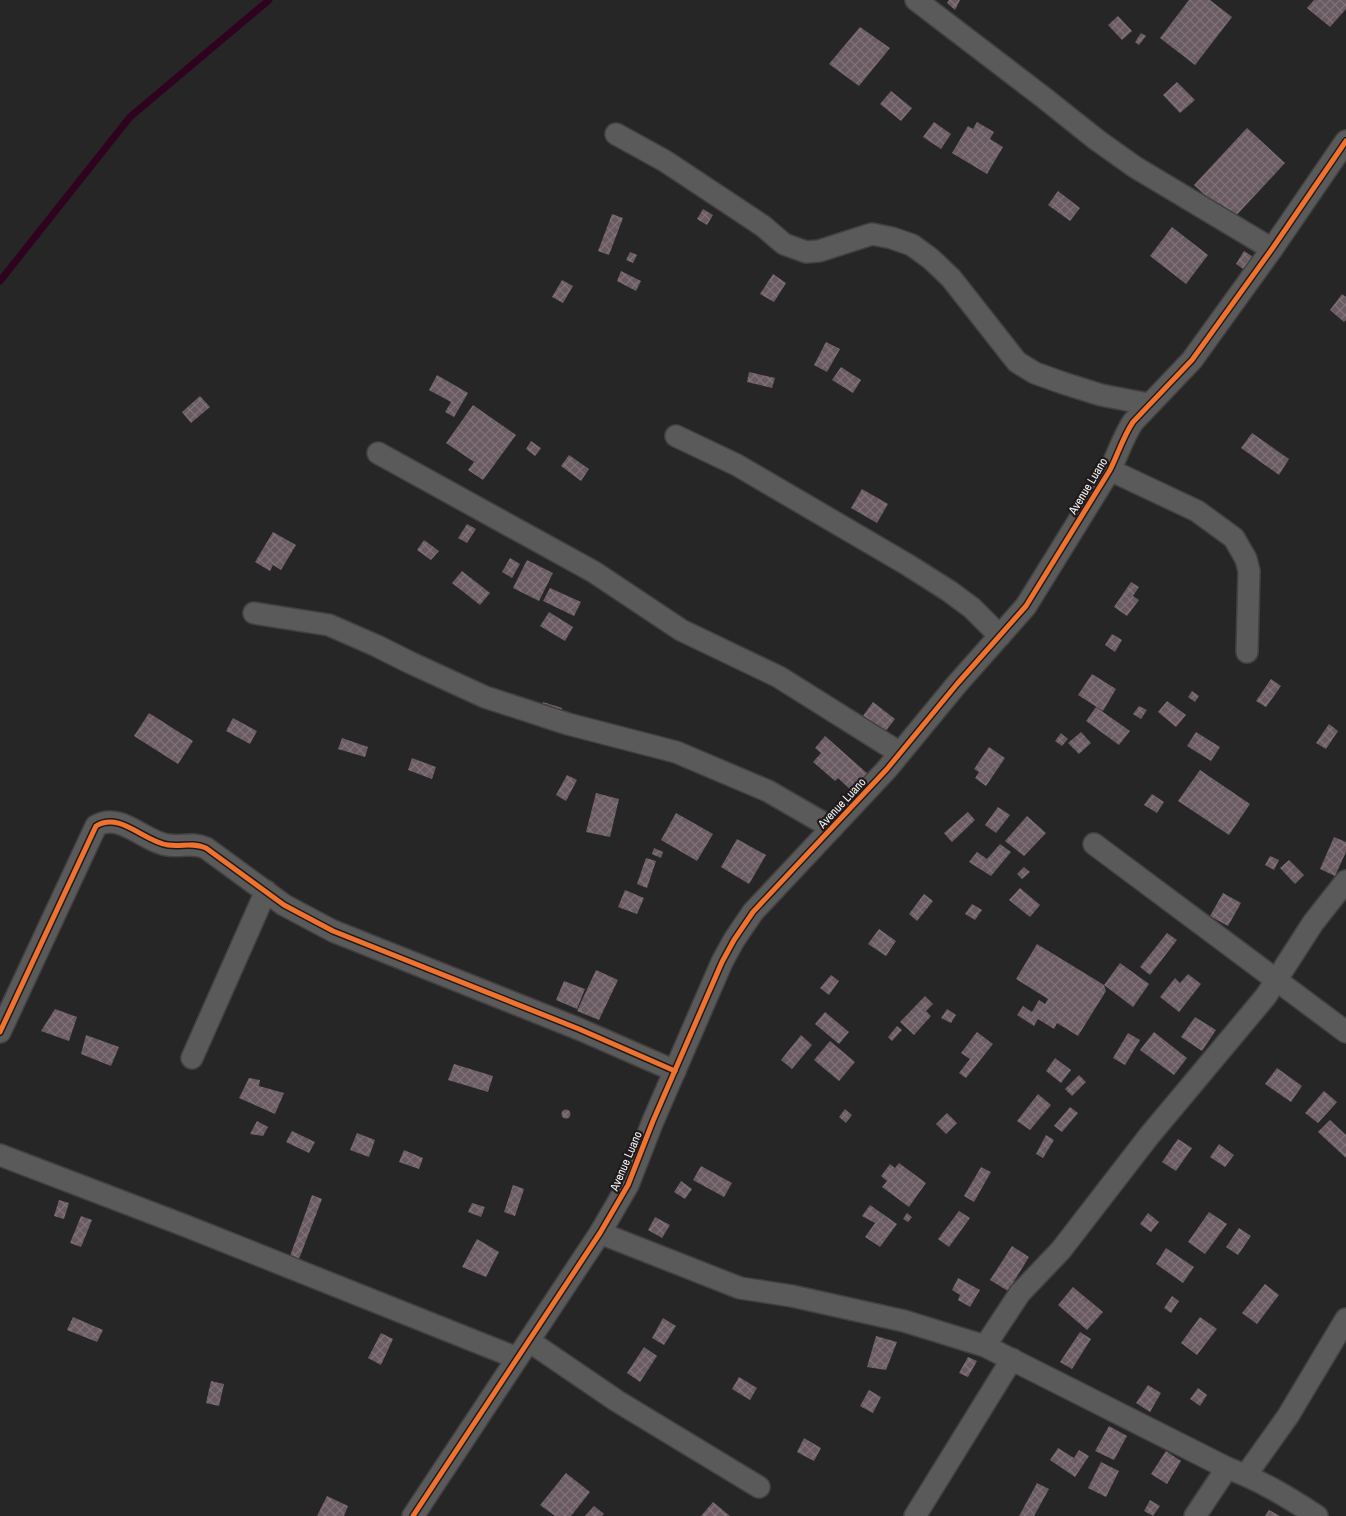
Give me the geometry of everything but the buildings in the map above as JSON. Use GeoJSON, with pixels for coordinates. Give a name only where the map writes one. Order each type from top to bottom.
{"type":"FeatureCollection","features":[{"type":"Feature","properties":{"kind":"street"},"geometry":{"type":"LineString","coordinates":[[916,0],[1097,140],[1135,166],[1272,249]]}},
{"type":"Feature","properties":{"kind":"street"},"geometry":{"type":"LineString","coordinates":[[616,134],[673,166],[763,226],[784,244],[806,252],[820,251],[872,234],[912,245],[931,259],[951,278],[1017,362],[1035,373],[1063,383],[1101,395],[1148,404]]}},
{"type":"Feature","properties":{"kind":"street","name":"Avenue Luano"},"geometry":{"type":"LineString","coordinates":[[412,1516],[600,1234],[628,1186],[653,1121],[722,962],[753,912],[900,753],[1026,606],[1110,470],[1132,422],[1192,360],[1272,249],[1346,141]]}},
{"type":"Feature","properties":{"kind":"street"},"geometry":{"type":"LineString","coordinates":[[676,436],[736,465],[908,565],[957,597],[1000,636]]}},
{"type":"Feature","properties":{"kind":"street"},"geometry":{"type":"LineString","coordinates":[[378,453],[594,572],[680,630],[779,677],[900,753]]}},
{"type":"Feature","properties":{"kind":"street"},"geometry":{"type":"LineString","coordinates":[[1110,470],[1197,511],[1234,538],[1246,559],[1249,571],[1247,652]]}},
{"type":"Feature","properties":{"kind":"street"},"geometry":{"type":"LineString","coordinates":[[254,613],[330,625],[485,697],[568,724],[676,752],[768,791],[832,828]]}},
{"type":"Feature","properties":{"kind":"street"},"geometry":{"type":"LineString","coordinates":[[0,1032],[96,826],[103,822],[114,821],[162,844],[178,846],[196,844],[206,848],[284,905],[333,931],[580,1030],[676,1071]]}},
{"type":"Feature","properties":{"kind":"street"},"geometry":{"type":"LineString","coordinates":[[1094,844],[1346,1032]]}},
{"type":"Feature","properties":{"kind":"street"},"geometry":{"type":"LineString","coordinates":[[985,1346],[1020,1293],[1062,1250],[1122,1170],[1266,996],[1313,923],[1346,881]]}},
{"type":"Feature","properties":{"kind":"street"},"geometry":{"type":"LineString","coordinates":[[192,1058],[266,891]]}},
{"type":"Feature","properties":{"kind":"street"},"geometry":{"type":"LineString","coordinates":[[0,1155],[196,1230],[523,1349],[617,1401],[759,1487]]}},
{"type":"Feature","properties":{"kind":"street"},"geometry":{"type":"LineString","coordinates":[[600,1234],[740,1288],[792,1296],[904,1321],[985,1346],[1278,1491],[1317,1516]]}},
{"type":"Feature","properties":{"kind":"street"},"geometry":{"type":"LineString","coordinates":[[1195,1516],[1288,1416],[1346,1319]]}},
{"type":"Feature","properties":{"kind":"street"},"geometry":{"type":"LineString","coordinates":[[915,1516],[1012,1359]]}},
{"type":"Feature","properties":{"kind":"waterway"},"geometry":{"type":"LineString","coordinates":[[0,281],[130,117],[269,0]]}},
{"type":"Feature","properties":{"kind":"cycle path"},"geometry":{"type":"LineString","coordinates":[[413,1516],[600,1233],[628,1185],[653,1121],[722,962],[734,940],[753,912],[887,769],[957,684],[1026,606],[1110,470],[1133,422],[1192,360],[1272,249],[1346,141]]}},
{"type":"Feature","properties":{"kind":"cycle path"},"geometry":{"type":"LineString","coordinates":[[0,1032],[96,826],[105,822],[114,822],[159,843],[168,845],[196,845],[206,848],[284,905],[333,931],[579,1029],[675,1071]]}}]}
